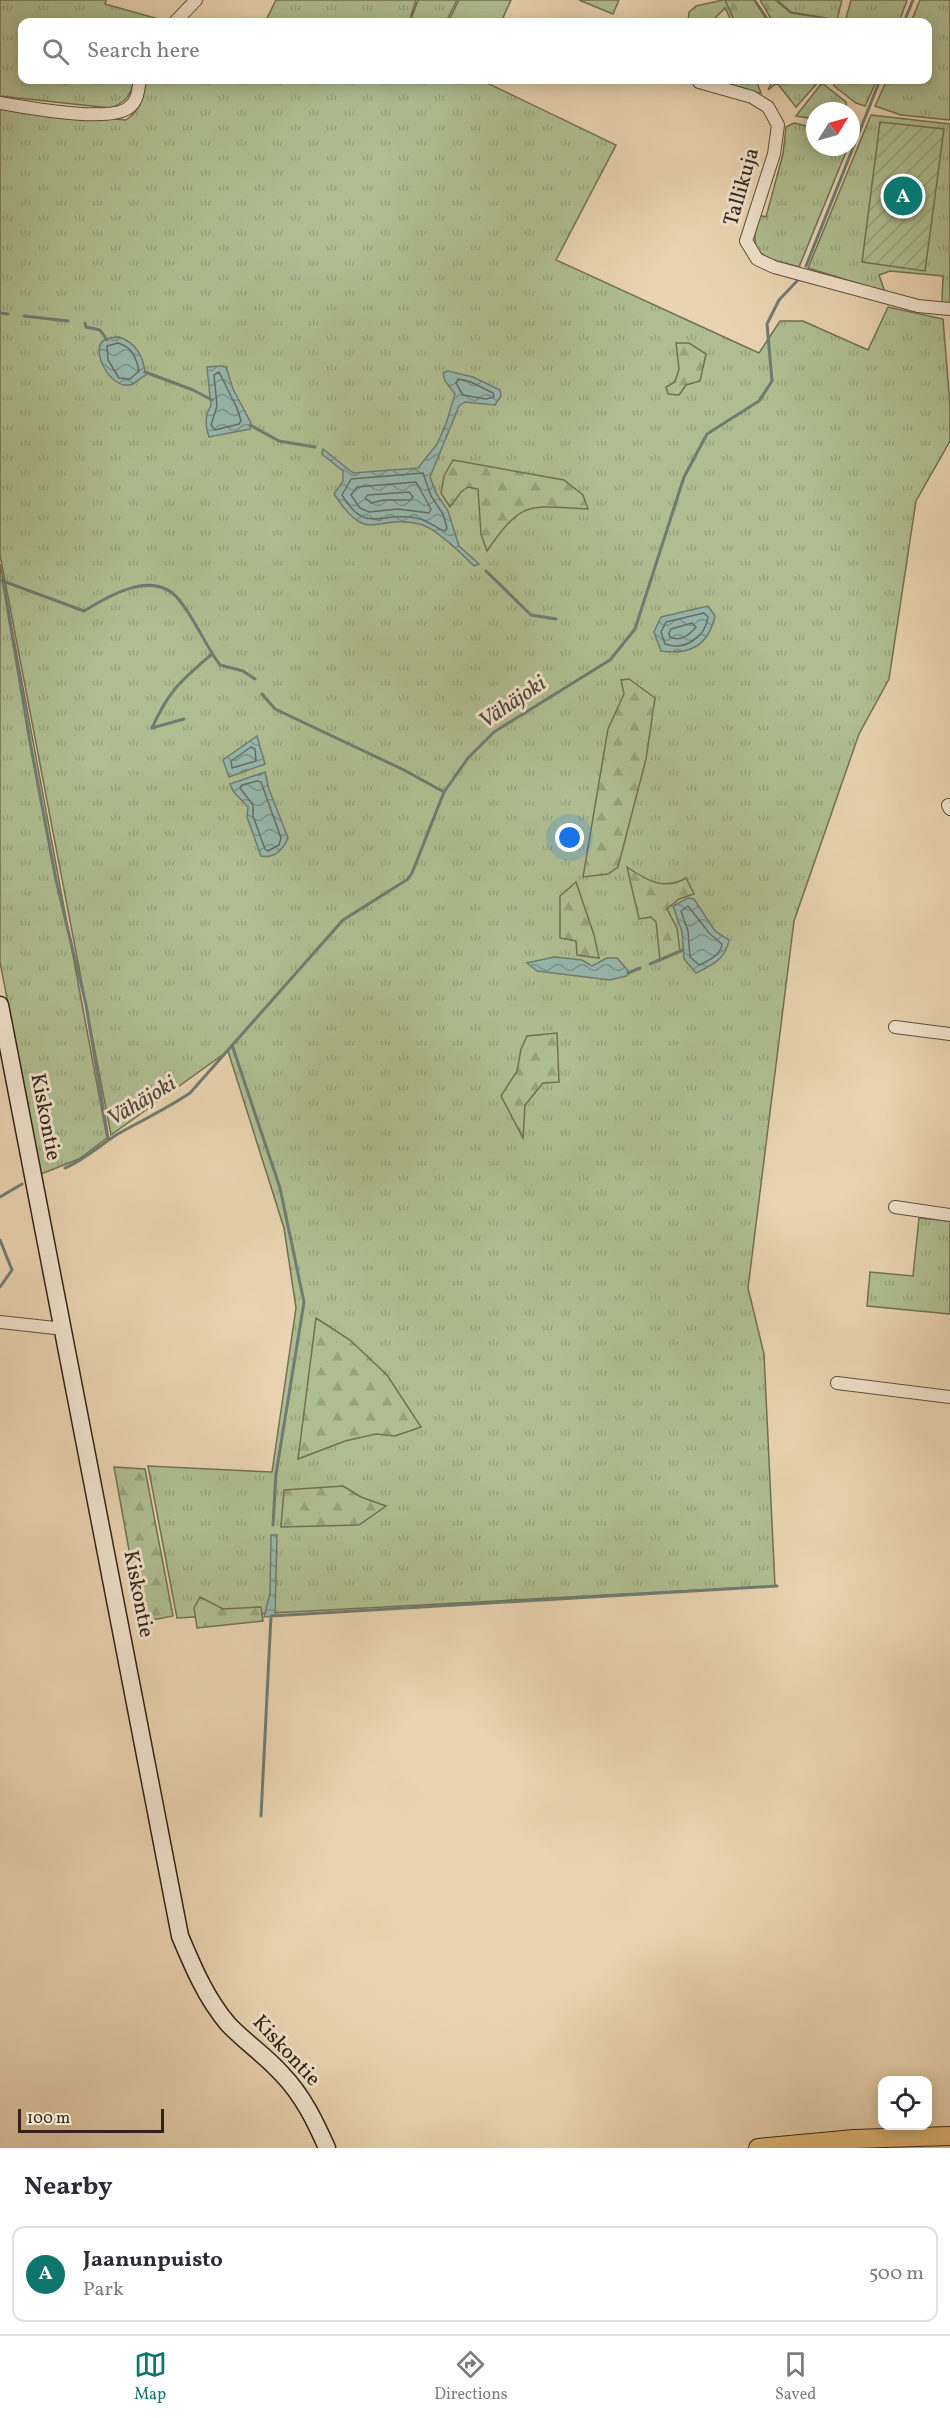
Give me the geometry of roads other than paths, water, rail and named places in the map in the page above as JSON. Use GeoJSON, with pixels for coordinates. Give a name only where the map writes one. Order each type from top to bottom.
{"type":"FeatureCollection","features":[{"type":"Feature","properties":{"kind":"main road","name":"Kiskontie"},"geometry":{"type":"LineString","coordinates":[[0,1005],[180,1936],[201,1986],[228,2023],[282,2073],[297,2092],[311,2113],[327,2148]]}},
{"type":"Feature","properties":{"kind":"main road"},"geometry":{"type":"LineString","coordinates":[[758,2148],[854,2139],[950,2136]]}},
{"type":"Feature","properties":{"kind":"street"},"geometry":{"type":"LineString","coordinates":[[179,18],[196,0]]}},
{"type":"Feature","properties":{"kind":"street"},"geometry":{"type":"LineString","coordinates":[[0,103],[61,112],[113,114],[128,109],[137,98],[139,84]]}},
{"type":"Feature","properties":{"kind":"street","name":"Tallikuja"},"geometry":{"type":"LineString","coordinates":[[706,84],[752,97],[768,107],[778,125],[774,154],[746,241],[757,259],[774,267],[918,306],[950,309]]}},
{"type":"Feature","properties":{"kind":"street"},"geometry":{"type":"LineString","coordinates":[[895,1027],[950,1034]]}},
{"type":"Feature","properties":{"kind":"street"},"geometry":{"type":"LineString","coordinates":[[895,1207],[950,1215]]}},
{"type":"Feature","properties":{"kind":"street"},"geometry":{"type":"LineString","coordinates":[[0,1322],[64,1329]]}},
{"type":"Feature","properties":{"kind":"street"},"geometry":{"type":"LineString","coordinates":[[837,1383],[950,1397]]}},
{"type":"Feature","properties":{"kind":"water"},"geometry":{"type":"Polygon","coordinates":[[[119,337],[135,347],[145,368],[146,375],[129,385],[115,380],[100,359],[100,345],[104,340],[119,337]]]}},
{"type":"Feature","properties":{"kind":"water"},"geometry":{"type":"Polygon","coordinates":[[[207,367],[226,367],[233,389],[251,423],[250,429],[209,437],[206,421],[211,406],[207,367]]]}},
{"type":"Feature","properties":{"kind":"water"},"geometry":{"type":"Polygon","coordinates":[[[448,371],[473,377],[500,390],[501,396],[495,405],[465,402],[459,406],[430,477],[436,493],[448,511],[459,546],[479,564],[474,566],[443,537],[423,525],[394,522],[374,525],[356,520],[346,511],[334,494],[343,481],[343,471],[322,454],[323,449],[353,473],[418,468],[437,444],[446,424],[455,394],[445,381],[443,373],[448,371]]]}},
{"type":"Feature","properties":{"kind":"water"},"geometry":{"type":"Polygon","coordinates":[[[708,606],[715,616],[708,635],[702,641],[689,650],[661,651],[654,632],[661,617],[708,606]]]}},
{"type":"Feature","properties":{"kind":"water"},"geometry":{"type":"Polygon","coordinates":[[[257,736],[265,764],[229,777],[223,760],[257,736]]]}},
{"type":"Feature","properties":{"kind":"water"},"geometry":{"type":"Polygon","coordinates":[[[265,772],[269,789],[288,838],[278,853],[266,857],[261,856],[247,817],[248,807],[233,791],[230,784],[265,772]]]}},
{"type":"Feature","properties":{"kind":"water"},"geometry":{"type":"Polygon","coordinates":[[[688,898],[694,899],[715,931],[729,940],[721,957],[696,973],[684,959],[682,932],[673,906],[688,898]]]}},
{"type":"Feature","properties":{"kind":"water"},"geometry":{"type":"Polygon","coordinates":[[[554,957],[582,960],[592,966],[607,958],[617,958],[630,973],[610,980],[537,971],[527,963],[554,957]]]}},
{"type":"Feature","properties":{"kind":"water"},"geometry":{"type":"Polygon","coordinates":[[[271,1535],[277,1535],[275,1616],[264,1617],[270,1593],[271,1535]]]}},
{"type":"Feature","properties":{"kind":"waterway","name":"Vähäjoki"},"geometry":{"type":"LineString","coordinates":[[906,18],[913,0]]}},
{"type":"Feature","properties":{"kind":"waterway","name":"Vähäjoki"},"geometry":{"type":"LineString","coordinates":[[806,266],[878,84]]}},
{"type":"Feature","properties":{"kind":"waterway","name":"Vähäjoki"},"geometry":{"type":"LineString","coordinates":[[65,1168],[116,1135],[190,1093],[343,920],[408,879],[444,792],[468,758],[494,732],[610,660],[635,629],[684,477],[707,434],[759,401],[772,381],[767,324],[779,300],[798,280]]}},
{"type":"Feature","properties":{"kind":"waterway"},"geometry":{"type":"LineString","coordinates":[[0,313],[8,314]]}},
{"type":"Feature","properties":{"kind":"waterway"},"geometry":{"type":"LineString","coordinates":[[24,316],[68,321]]}},
{"type":"Feature","properties":{"kind":"waterway"},"geometry":{"type":"LineString","coordinates":[[85,323],[86,327],[100,330],[107,340]]}},
{"type":"Feature","properties":{"kind":"waterway"},"geometry":{"type":"LineString","coordinates":[[145,372],[193,390],[212,400]]}},
{"type":"Feature","properties":{"kind":"waterway"},"geometry":{"type":"LineString","coordinates":[[250,425],[279,441],[315,447]]}},
{"type":"Feature","properties":{"kind":"waterway"},"geometry":{"type":"LineString","coordinates":[[486,571],[531,615],[556,619]]}},
{"type":"Feature","properties":{"kind":"waterway"},"geometry":{"type":"LineString","coordinates":[[0,580],[84,611],[119,592],[145,585],[158,586],[170,591],[180,601],[220,665],[243,671],[255,679]]}},
{"type":"Feature","properties":{"kind":"waterway"},"geometry":{"type":"LineString","coordinates":[[3,581],[56,880],[86,1005],[108,1138]]}},
{"type":"Feature","properties":{"kind":"waterway"},"geometry":{"type":"LineString","coordinates":[[184,719],[152,728],[170,695],[212,654]]}},
{"type":"Feature","properties":{"kind":"waterway"},"geometry":{"type":"LineString","coordinates":[[262,694],[275,709],[404,770],[444,792]]}},
{"type":"Feature","properties":{"kind":"waterway"},"geometry":{"type":"LineString","coordinates":[[650,964],[683,950]]}},
{"type":"Feature","properties":{"kind":"waterway"},"geometry":{"type":"LineString","coordinates":[[628,973],[640,968]]}},
{"type":"Feature","properties":{"kind":"waterway"},"geometry":{"type":"LineString","coordinates":[[232,1045],[280,1188],[304,1302],[276,1474],[273,1525]]}},
{"type":"Feature","properties":{"kind":"waterway","name":"Vähäjoki"},"geometry":{"type":"LineString","coordinates":[[0,1197],[22,1184]]}},
{"type":"Feature","properties":{"kind":"waterway","name":"Vähäjoki"},"geometry":{"type":"LineString","coordinates":[[0,1240],[12,1270],[0,1287]]}},
{"type":"Feature","properties":{"kind":"waterway"},"geometry":{"type":"LineString","coordinates":[[261,1816],[271,1616],[777,1586]]}},
{"type":"Feature","properties":{"kind":"place","name":"Jaanunpuisto"},"geometry":{"type":"Point","coordinates":[903,196]}}]}
